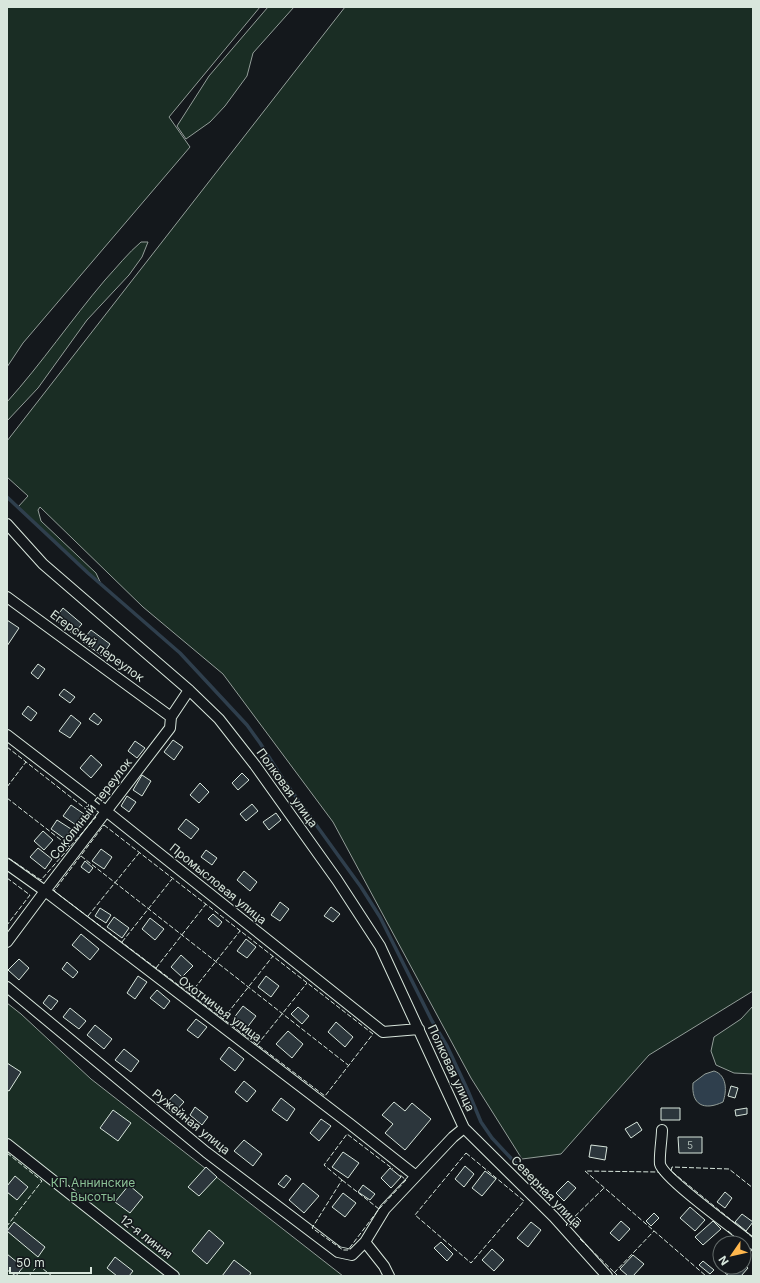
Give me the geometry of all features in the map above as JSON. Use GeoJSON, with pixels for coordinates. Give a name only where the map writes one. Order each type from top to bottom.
{"type":"FeatureCollection","features":[{"type":"Feature","properties":{"kind":"street","name":"Полковая улица"},"geometry":{"type":"LineString","coordinates":[[7,524],[43,564],[188,690],[219,719],[256,765],[337,880],[380,946],[464,1128]]}},
{"type":"Feature","properties":{"kind":"street","name":"Егерский переулок"},"geometry":{"type":"LineString","coordinates":[[7,597],[171,717]]}},
{"type":"Feature","properties":{"kind":"street","name":"Соколиный переулок"},"geometry":{"type":"LineString","coordinates":[[7,942],[44,891],[170,728],[171,717],[188,690]]}},
{"type":"Feature","properties":{"kind":"street","name":"Промысловая улица"},"geometry":{"type":"LineString","coordinates":[[7,735],[383,1032],[418,1029]]}},
{"type":"Feature","properties":{"kind":"street","name":"Охотничья улица"},"geometry":{"type":"LineString","coordinates":[[7,864],[344,1119],[416,1176]]}},
{"type":"Feature","properties":{"kind":"street","name":"Ружейная улица"},"geometry":{"type":"LineString","coordinates":[[7,987],[206,1152],[338,1252],[352,1255],[365,1242]]}},
{"type":"Feature","properties":{"kind":"street"},"geometry":{"type":"LineString","coordinates":[[389,1276],[384,1266],[365,1242],[385,1209],[453,1137],[464,1128]]}},
{"type":"Feature","properties":{"kind":"street","name":"Северная улица"},"geometry":{"type":"LineString","coordinates":[[464,1128],[554,1217],[607,1276]]}},
{"type":"Feature","properties":{"kind":"street"},"geometry":{"type":"LineString","coordinates":[[662,1130],[660,1164],[664,1172],[692,1197],[753,1244]]}},
{"type":"Feature","properties":{"kind":"street","name":"12-я линия"},"geometry":{"type":"LineString","coordinates":[[7,1144],[174,1276]]}},
{"type":"Feature","properties":{"kind":"green space"},"geometry":{"type":"Polygon","coordinates":[[[7,7],[260,7],[169,117],[190,147],[23,343],[7,367],[7,7]]]}},
{"type":"Feature","properties":{"kind":"green space"},"geometry":{"type":"Polygon","coordinates":[[[268,7],[294,7],[253,53],[247,76],[225,106],[210,122],[186,139],[177,126],[209,76],[268,7]]]}},
{"type":"Feature","properties":{"kind":"green space"},"geometry":{"type":"Polygon","coordinates":[[[345,7],[753,7],[753,991],[649,1055],[561,1154],[522,1159],[471,1078],[333,822],[223,674],[143,607],[40,507],[38,510],[41,521],[96,573],[102,586],[18,507],[28,496],[7,477],[7,441],[345,7]]]}},
{"type":"Feature","properties":{"kind":"green space"},"geometry":{"type":"Polygon","coordinates":[[[141,242],[148,242],[142,257],[129,275],[87,320],[38,388],[7,421],[7,402],[105,280],[127,255],[141,242]]]}},
{"type":"Feature","properties":{"kind":"green space","name":"КП Аннинские Высоты"},"geometry":{"type":"Polygon","coordinates":[[[7,1003],[21,1014],[91,1079],[343,1276],[7,1276],[7,1003]]]}},
{"type":"Feature","properties":{"kind":"green space"},"geometry":{"type":"Polygon","coordinates":[[[753,1006],[753,1074],[734,1073],[716,1065],[711,1051],[714,1037],[741,1019],[753,1006]]]}},
{"type":"Feature","properties":{"kind":"water"},"geometry":{"type":"Polygon","coordinates":[[[714,1071],[724,1080],[725,1088],[723,1102],[716,1105],[705,1106],[700,1104],[694,1097],[693,1083],[705,1074],[714,1071]]]}},
{"type":"Feature","properties":{"kind":"building"},"geometry":{"type":"Polygon","coordinates":[[[63,608],[82,624],[73,634],[55,619],[63,608]]]}},
{"type":"Feature","properties":{"kind":"building"},"geometry":{"type":"Polygon","coordinates":[[[7,620],[19,628],[7,646],[7,620]]]}},
{"type":"Feature","properties":{"kind":"building"},"geometry":{"type":"Polygon","coordinates":[[[91,630],[110,644],[102,656],[82,641],[91,630]]]}},
{"type":"Feature","properties":{"kind":"building"},"geometry":{"type":"Polygon","coordinates":[[[38,664],[45,669],[38,679],[31,673],[38,664]]]}},
{"type":"Feature","properties":{"kind":"building"},"geometry":{"type":"Polygon","coordinates":[[[64,689],[75,697],[70,703],[59,695],[64,689]]]}},
{"type":"Feature","properties":{"kind":"building"},"geometry":{"type":"Polygon","coordinates":[[[28,706],[37,713],[31,721],[22,714],[28,706]]]}},
{"type":"Feature","properties":{"kind":"building"},"geometry":{"type":"Polygon","coordinates":[[[94,713],[102,720],[98,725],[89,719],[94,713]]]}},
{"type":"Feature","properties":{"kind":"building"},"geometry":{"type":"Polygon","coordinates":[[[71,715],[81,723],[70,738],[59,731],[71,715]]]}},
{"type":"Feature","properties":{"kind":"building"},"geometry":{"type":"Polygon","coordinates":[[[173,740],[183,747],[174,760],[164,752],[173,740]]]}},
{"type":"Feature","properties":{"kind":"building"},"geometry":{"type":"Polygon","coordinates":[[[135,741],[145,748],[137,758],[128,751],[135,741]]]}},
{"type":"Feature","properties":{"kind":"building"},"geometry":{"type":"Polygon","coordinates":[[[91,755],[102,765],[91,778],[80,768],[91,755]]]}},
{"type":"Feature","properties":{"kind":"building"},"geometry":{"type":"Polygon","coordinates":[[[242,773],[249,780],[238,790],[232,783],[242,773]]]}},
{"type":"Feature","properties":{"kind":"building"},"geometry":{"type":"Polygon","coordinates":[[[142,775],[151,781],[142,796],[133,790],[142,775]]]}},
{"type":"Feature","properties":{"kind":"building"},"geometry":{"type":"Polygon","coordinates":[[[200,783],[209,792],[199,803],[190,795],[200,783]]]}},
{"type":"Feature","properties":{"kind":"building"},"geometry":{"type":"Polygon","coordinates":[[[127,796],[136,802],[129,812],[121,806],[127,796]]]}},
{"type":"Feature","properties":{"kind":"building"},"geometry":{"type":"Polygon","coordinates":[[[252,804],[258,811],[246,821],[240,814],[252,804]]]}},
{"type":"Feature","properties":{"kind":"building"},"geometry":{"type":"Polygon","coordinates":[[[71,805],[84,814],[76,825],[63,816],[71,805]]]}},
{"type":"Feature","properties":{"kind":"building"},"geometry":{"type":"Polygon","coordinates":[[[276,813],[281,820],[269,830],[263,822],[276,813]]]}},
{"type":"Feature","properties":{"kind":"building"},"geometry":{"type":"Polygon","coordinates":[[[186,819],[199,829],[191,839],[178,829],[186,819]]]}},
{"type":"Feature","properties":{"kind":"building"},"geometry":{"type":"Polygon","coordinates":[[[57,820],[71,829],[65,839],[51,829],[57,820]]]}},
{"type":"Feature","properties":{"kind":"building"},"geometry":{"type":"Polygon","coordinates":[[[43,831],[53,840],[44,850],[34,841],[43,831]]]}},
{"type":"Feature","properties":{"kind":"building"},"geometry":{"type":"Polygon","coordinates":[[[38,848],[52,859],[45,869],[30,857],[38,848]]]}},
{"type":"Feature","properties":{"kind":"building"},"geometry":{"type":"Polygon","coordinates":[[[101,849],[112,857],[104,869],[92,861],[101,849]]]}},
{"type":"Feature","properties":{"kind":"building"},"geometry":{"type":"Polygon","coordinates":[[[206,850],[217,858],[212,865],[201,857],[206,850]]]}},
{"type":"Feature","properties":{"kind":"building"},"geometry":{"type":"Polygon","coordinates":[[[85,861],[93,868],[89,873],[81,867],[85,861]]]}},
{"type":"Feature","properties":{"kind":"building"},"geometry":{"type":"Polygon","coordinates":[[[244,871],[257,882],[250,891],[237,880],[244,871]]]}},
{"type":"Feature","properties":{"kind":"building"},"geometry":{"type":"Polygon","coordinates":[[[280,902],[289,909],[280,921],[271,915],[280,902]]]}},
{"type":"Feature","properties":{"kind":"building"},"geometry":{"type":"Polygon","coordinates":[[[331,907],[340,914],[333,922],[324,916],[331,907]]]}},
{"type":"Feature","properties":{"kind":"building"},"geometry":{"type":"Polygon","coordinates":[[[100,908],[111,915],[106,923],[95,916],[100,908]]]}},
{"type":"Feature","properties":{"kind":"building"},"geometry":{"type":"Polygon","coordinates":[[[213,914],[222,922],[218,927],[208,919],[213,914]]]}},
{"type":"Feature","properties":{"kind":"building"},"geometry":{"type":"Polygon","coordinates":[[[114,917],[129,928],[122,938],[107,927],[114,917]]]}},
{"type":"Feature","properties":{"kind":"building"},"geometry":{"type":"Polygon","coordinates":[[[150,918],[164,929],[155,940],[142,929],[150,918]]]}},
{"type":"Feature","properties":{"kind":"building"},"geometry":{"type":"Polygon","coordinates":[[[81,934],[99,949],[90,960],[72,945],[81,934]]]}},
{"type":"Feature","properties":{"kind":"building"},"geometry":{"type":"Polygon","coordinates":[[[246,939],[256,947],[247,958],[237,951],[246,939]]]}},
{"type":"Feature","properties":{"kind":"building"},"geometry":{"type":"Polygon","coordinates":[[[181,955],[193,966],[182,977],[171,967],[181,955]]]}},
{"type":"Feature","properties":{"kind":"building"},"geometry":{"type":"Polygon","coordinates":[[[19,959],[29,968],[19,980],[8,970],[19,959]]]}},
{"type":"Feature","properties":{"kind":"building"},"geometry":{"type":"Polygon","coordinates":[[[67,962],[78,972],[73,978],[62,969],[67,962]]]}},
{"type":"Feature","properties":{"kind":"building"},"geometry":{"type":"Polygon","coordinates":[[[138,976],[147,982],[135,999],[127,993],[138,976]]]}},
{"type":"Feature","properties":{"kind":"building"},"geometry":{"type":"Polygon","coordinates":[[[266,976],[279,986],[271,997],[258,987],[266,976]]]}},
{"type":"Feature","properties":{"kind":"building"},"geometry":{"type":"Polygon","coordinates":[[[157,990],[170,1001],[164,1009],[150,998],[157,990]]]}},
{"type":"Feature","properties":{"kind":"building"},"geometry":{"type":"Polygon","coordinates":[[[49,995],[58,1001],[51,1010],[43,1003],[49,995]]]}},
{"type":"Feature","properties":{"kind":"building"},"geometry":{"type":"Polygon","coordinates":[[[243,1006],[256,1016],[246,1029],[233,1019],[243,1006]]]}},
{"type":"Feature","properties":{"kind":"building"},"geometry":{"type":"Polygon","coordinates":[[[298,1007],[309,1016],[302,1024],[291,1014],[298,1007]]]}},
{"type":"Feature","properties":{"kind":"building"},"geometry":{"type":"Polygon","coordinates":[[[70,1008],[86,1021],[79,1029],[63,1017],[70,1008]]]}},
{"type":"Feature","properties":{"kind":"building"},"geometry":{"type":"Polygon","coordinates":[[[196,1019],[207,1027],[198,1038],[187,1030],[196,1019]]]}},
{"type":"Feature","properties":{"kind":"building"},"geometry":{"type":"Polygon","coordinates":[[[336,1022],[353,1037],[345,1047],[328,1032],[336,1022]]]}},
{"type":"Feature","properties":{"kind":"building"},"geometry":{"type":"Polygon","coordinates":[[[95,1025],[112,1039],[104,1049],[87,1035],[95,1025]]]}},
{"type":"Feature","properties":{"kind":"building"},"geometry":{"type":"Polygon","coordinates":[[[288,1031],[303,1044],[292,1058],[276,1044],[288,1031]]]}},
{"type":"Feature","properties":{"kind":"building"},"geometry":{"type":"Polygon","coordinates":[[[229,1047],[244,1059],[235,1071],[220,1059],[229,1047]]]}},
{"type":"Feature","properties":{"kind":"building"},"geometry":{"type":"Polygon","coordinates":[[[124,1049],[139,1061],[131,1072],[115,1060],[124,1049]]]}},
{"type":"Feature","properties":{"kind":"building"},"geometry":{"type":"Polygon","coordinates":[[[7,1063],[21,1072],[9,1091],[7,1090],[7,1063]]]}},
{"type":"Feature","properties":{"kind":"building"},"geometry":{"type":"Polygon","coordinates":[[[244,1081],[256,1091],[247,1102],[235,1092],[244,1081]]]}},
{"type":"Feature","properties":{"kind":"building"},"geometry":{"type":"Polygon","coordinates":[[[731,1086],[738,1088],[735,1098],[728,1096],[731,1086]]]}},
{"type":"Feature","properties":{"kind":"building"},"geometry":{"type":"Polygon","coordinates":[[[175,1094],[184,1102],[173,1114],[164,1106],[175,1094]]]}},
{"type":"Feature","properties":{"kind":"building"},"geometry":{"type":"Polygon","coordinates":[[[281,1098],[295,1109],[287,1121],[272,1110],[281,1098]]]}},
{"type":"Feature","properties":{"kind":"building"},"geometry":{"type":"Polygon","coordinates":[[[394,1102],[405,1111],[412,1103],[431,1119],[405,1150],[385,1133],[393,1124],[382,1115],[394,1102]]]}},
{"type":"Feature","properties":{"kind":"building"},"geometry":{"type":"Polygon","coordinates":[[[195,1107],[208,1117],[202,1125],[190,1115],[195,1107]]]}},
{"type":"Feature","properties":{"kind":"building"},"geometry":{"type":"Polygon","coordinates":[[[661,1108],[680,1108],[680,1120],[661,1120],[661,1108]]]}},
{"type":"Feature","properties":{"kind":"building"},"geometry":{"type":"Polygon","coordinates":[[[747,1108],[747,1114],[736,1116],[735,1110],[747,1108]]]}},
{"type":"Feature","properties":{"kind":"building"},"geometry":{"type":"Polygon","coordinates":[[[113,1110],[131,1123],[118,1141],[100,1128],[113,1110]]]}},
{"type":"Feature","properties":{"kind":"building"},"geometry":{"type":"Polygon","coordinates":[[[321,1119],[331,1126],[319,1141],[310,1133],[321,1119]]]}},
{"type":"Feature","properties":{"kind":"building"},"geometry":{"type":"Polygon","coordinates":[[[637,1122],[642,1130],[631,1138],[625,1129],[637,1122]]]}},
{"type":"Feature","properties":{"kind":"building"},"geometry":{"type":"Polygon","coordinates":[[[678,1137],[702,1137],[702,1153],[679,1153],[678,1137]]]}},
{"type":"Feature","properties":{"kind":"building"},"geometry":{"type":"Polygon","coordinates":[[[244,1140],[262,1154],[253,1166],[234,1151],[244,1140]]]}},
{"type":"Feature","properties":{"kind":"building"},"geometry":{"type":"Polygon","coordinates":[[[591,1145],[607,1147],[605,1160],[589,1157],[591,1145]]]}},
{"type":"Feature","properties":{"kind":"building"},"geometry":{"type":"Polygon","coordinates":[[[343,1152],[359,1163],[348,1178],[332,1167],[343,1152]]]}},
{"type":"Feature","properties":{"kind":"building"},"geometry":{"type":"Polygon","coordinates":[[[465,1166],[474,1174],[464,1187],[455,1179],[465,1166]]]}},
{"type":"Feature","properties":{"kind":"building"},"geometry":{"type":"Polygon","coordinates":[[[206,1167],[217,1177],[199,1196],[188,1187],[206,1167]]]}},
{"type":"Feature","properties":{"kind":"building"},"geometry":{"type":"Polygon","coordinates":[[[390,1168],[401,1177],[391,1188],[381,1178],[390,1168]]]}},
{"type":"Feature","properties":{"kind":"building"},"geometry":{"type":"Polygon","coordinates":[[[485,1171],[496,1179],[482,1196],[472,1188],[485,1171]]]}},
{"type":"Feature","properties":{"kind":"building"},"geometry":{"type":"Polygon","coordinates":[[[286,1175],[291,1179],[284,1188],[278,1184],[286,1175]]]}},
{"type":"Feature","properties":{"kind":"building"},"geometry":{"type":"Polygon","coordinates":[[[15,1176],[28,1187],[17,1200],[7,1192],[7,1186],[15,1176]]]}},
{"type":"Feature","properties":{"kind":"building"},"geometry":{"type":"Polygon","coordinates":[[[568,1181],[576,1188],[564,1201],[556,1193],[568,1181]]]}},
{"type":"Feature","properties":{"kind":"building"},"geometry":{"type":"Polygon","coordinates":[[[303,1183],[319,1196],[304,1213],[289,1200],[303,1183]]]}},
{"type":"Feature","properties":{"kind":"building"},"geometry":{"type":"Polygon","coordinates":[[[129,1185],[143,1197],[130,1213],[115,1202],[129,1185]]]}},
{"type":"Feature","properties":{"kind":"building"},"geometry":{"type":"Polygon","coordinates":[[[363,1185],[375,1194],[370,1200],[358,1192],[363,1185]]]}},
{"type":"Feature","properties":{"kind":"building"},"geometry":{"type":"Polygon","coordinates":[[[725,1192],[732,1198],[725,1208],[717,1202],[725,1192]]]}},
{"type":"Feature","properties":{"kind":"building"},"geometry":{"type":"Polygon","coordinates":[[[343,1193],[356,1203],[345,1217],[332,1207],[343,1193]]]}},
{"type":"Feature","properties":{"kind":"building"},"geometry":{"type":"Polygon","coordinates":[[[690,1207],[705,1220],[695,1231],[680,1218],[690,1207]]]}},
{"type":"Feature","properties":{"kind":"building"},"geometry":{"type":"Polygon","coordinates":[[[654,1213],[659,1218],[651,1226],[646,1221],[654,1213]]]}},
{"type":"Feature","properties":{"kind":"building"},"geometry":{"type":"Polygon","coordinates":[[[742,1214],[753,1222],[746,1231],[735,1222],[742,1214]]]}},
{"type":"Feature","properties":{"kind":"building"},"geometry":{"type":"Polygon","coordinates":[[[577,1217],[581,1221],[574,1228],[570,1224],[577,1217]]]}},
{"type":"Feature","properties":{"kind":"building"},"geometry":{"type":"Polygon","coordinates":[[[621,1221],[630,1229],[619,1241],[610,1233],[621,1221]]]}},
{"type":"Feature","properties":{"kind":"building"},"geometry":{"type":"Polygon","coordinates":[[[713,1221],[721,1229],[714,1235],[712,1235],[712,1237],[703,1245],[695,1237],[713,1221]]]}},
{"type":"Feature","properties":{"kind":"building"},"geometry":{"type":"Polygon","coordinates":[[[14,1222],[45,1247],[38,1257],[7,1231],[14,1222]]]}},
{"type":"Feature","properties":{"kind":"building"},"geometry":{"type":"Polygon","coordinates":[[[531,1222],[541,1230],[528,1247],[517,1238],[531,1222]]]}},
{"type":"Feature","properties":{"kind":"building"},"geometry":{"type":"Polygon","coordinates":[[[209,1230],[224,1243],[207,1264],[192,1251],[209,1230]]]}},
{"type":"Feature","properties":{"kind":"building"},"geometry":{"type":"Polygon","coordinates":[[[441,1242],[453,1254],[447,1261],[434,1248],[441,1242]]]}},
{"type":"Feature","properties":{"kind":"building"},"geometry":{"type":"Polygon","coordinates":[[[492,1249],[504,1260],[494,1271],[482,1260],[492,1249]]]}},
{"type":"Feature","properties":{"kind":"building"},"geometry":{"type":"Polygon","coordinates":[[[7,1254],[23,1267],[16,1276],[7,1270],[7,1254]]]}},
{"type":"Feature","properties":{"kind":"building"},"geometry":{"type":"Polygon","coordinates":[[[633,1255],[644,1264],[633,1276],[628,1276],[620,1269],[633,1255]]]}},
{"type":"Feature","properties":{"kind":"building"},"geometry":{"type":"Polygon","coordinates":[[[115,1257],[133,1271],[129,1276],[117,1276],[107,1268],[115,1257]]]}},
{"type":"Feature","properties":{"kind":"building"},"geometry":{"type":"Polygon","coordinates":[[[234,1260],[251,1273],[249,1276],[222,1276],[234,1260]]]}},
{"type":"Feature","properties":{"kind":"building"},"geometry":{"type":"Polygon","coordinates":[[[703,1261],[712,1268],[712,1272],[710,1274],[699,1265],[703,1261]]]}},
{"type":"Feature","properties":{"kind":"building"},"geometry":{"type":"Polygon","coordinates":[[[728,1275],[742,1275],[741,1276],[728,1275]]]}},
{"type":"Feature","properties":{"kind":"waterway"},"geometry":{"type":"LineString","coordinates":[[7,497],[88,573],[180,653],[247,725],[283,779],[361,887],[380,917],[432,1021],[447,1046],[481,1122],[492,1138],[537,1186]]}},
{"type":"Feature","properties":{"kind":"fence"},"geometry":{"type":"LineString","coordinates":[[7,747],[96,817],[41,880],[7,857]]}},
{"type":"Feature","properties":{"kind":"fence"},"geometry":{"type":"LineString","coordinates":[[7,787],[26,762]]}},
{"type":"Feature","properties":{"kind":"fence"},"geometry":{"type":"LineString","coordinates":[[7,798],[70,847]]}},
{"type":"Feature","properties":{"kind":"fence"},"geometry":{"type":"LineString","coordinates":[[104,825],[373,1034],[325,1096],[54,891],[104,825]]}},
{"type":"Feature","properties":{"kind":"fence"},"geometry":{"type":"LineString","coordinates":[[88,916],[139,853]]}},
{"type":"Feature","properties":{"kind":"fence"},"geometry":{"type":"LineString","coordinates":[[81,856],[348,1065]]}},
{"type":"Feature","properties":{"kind":"fence"},"geometry":{"type":"LineString","coordinates":[[7,878],[30,895],[7,925]]}},
{"type":"Feature","properties":{"kind":"fence"},"geometry":{"type":"LineString","coordinates":[[122,942],[172,879]]}},
{"type":"Feature","properties":{"kind":"fence"},"geometry":{"type":"LineString","coordinates":[[156,968],[206,904]]}},
{"type":"Feature","properties":{"kind":"fence"},"geometry":{"type":"LineString","coordinates":[[190,994],[240,931]]}},
{"type":"Feature","properties":{"kind":"fence"},"geometry":{"type":"LineString","coordinates":[[223,1019],[273,956]]}},
{"type":"Feature","properties":{"kind":"fence"},"geometry":{"type":"LineString","coordinates":[[257,1045],[307,983]]}},
{"type":"Feature","properties":{"kind":"fence"},"geometry":{"type":"LineString","coordinates":[[342,1180],[324,1165],[347,1134],[393,1169]]}},
{"type":"Feature","properties":{"kind":"fence"},"geometry":{"type":"LineString","coordinates":[[7,1153],[42,1181],[7,1226]]}},
{"type":"Feature","properties":{"kind":"fence"},"geometry":{"type":"LineString","coordinates":[[466,1153],[524,1201],[471,1263],[415,1215],[466,1153]]}},
{"type":"Feature","properties":{"kind":"fence"},"geometry":{"type":"LineString","coordinates":[[736,1224],[671,1171],[672,1167],[729,1169],[753,1188]]}},
{"type":"Feature","properties":{"kind":"fence"},"geometry":{"type":"LineString","coordinates":[[661,1175],[658,1172],[585,1171],[706,1276]]}},
{"type":"Feature","properties":{"kind":"fence"},"geometry":{"type":"LineString","coordinates":[[379,1209],[406,1180],[399,1174]]}},
{"type":"Feature","properties":{"kind":"fence"},"geometry":{"type":"LineString","coordinates":[[342,1180],[379,1209],[348,1250],[343,1250],[312,1228],[342,1180]]}},
{"type":"Feature","properties":{"kind":"fence"},"geometry":{"type":"LineString","coordinates":[[567,1226],[566,1225],[604,1188]]}},
{"type":"Feature","properties":{"kind":"fence"},"geometry":{"type":"LineString","coordinates":[[744,1230],[753,1238]]}},
{"type":"Feature","properties":{"kind":"fence"},"geometry":{"type":"LineString","coordinates":[[614,1273],[654,1231]]}},
{"type":"Feature","properties":{"kind":"fence"},"geometry":{"type":"LineString","coordinates":[[728,1231],[733,1235]]}},
{"type":"Feature","properties":{"kind":"fence"},"geometry":{"type":"LineString","coordinates":[[580,1239],[618,1276]]}},
{"type":"Feature","properties":{"kind":"fence"},"geometry":{"type":"LineString","coordinates":[[29,1276],[38,1265],[52,1276]]}}]}
